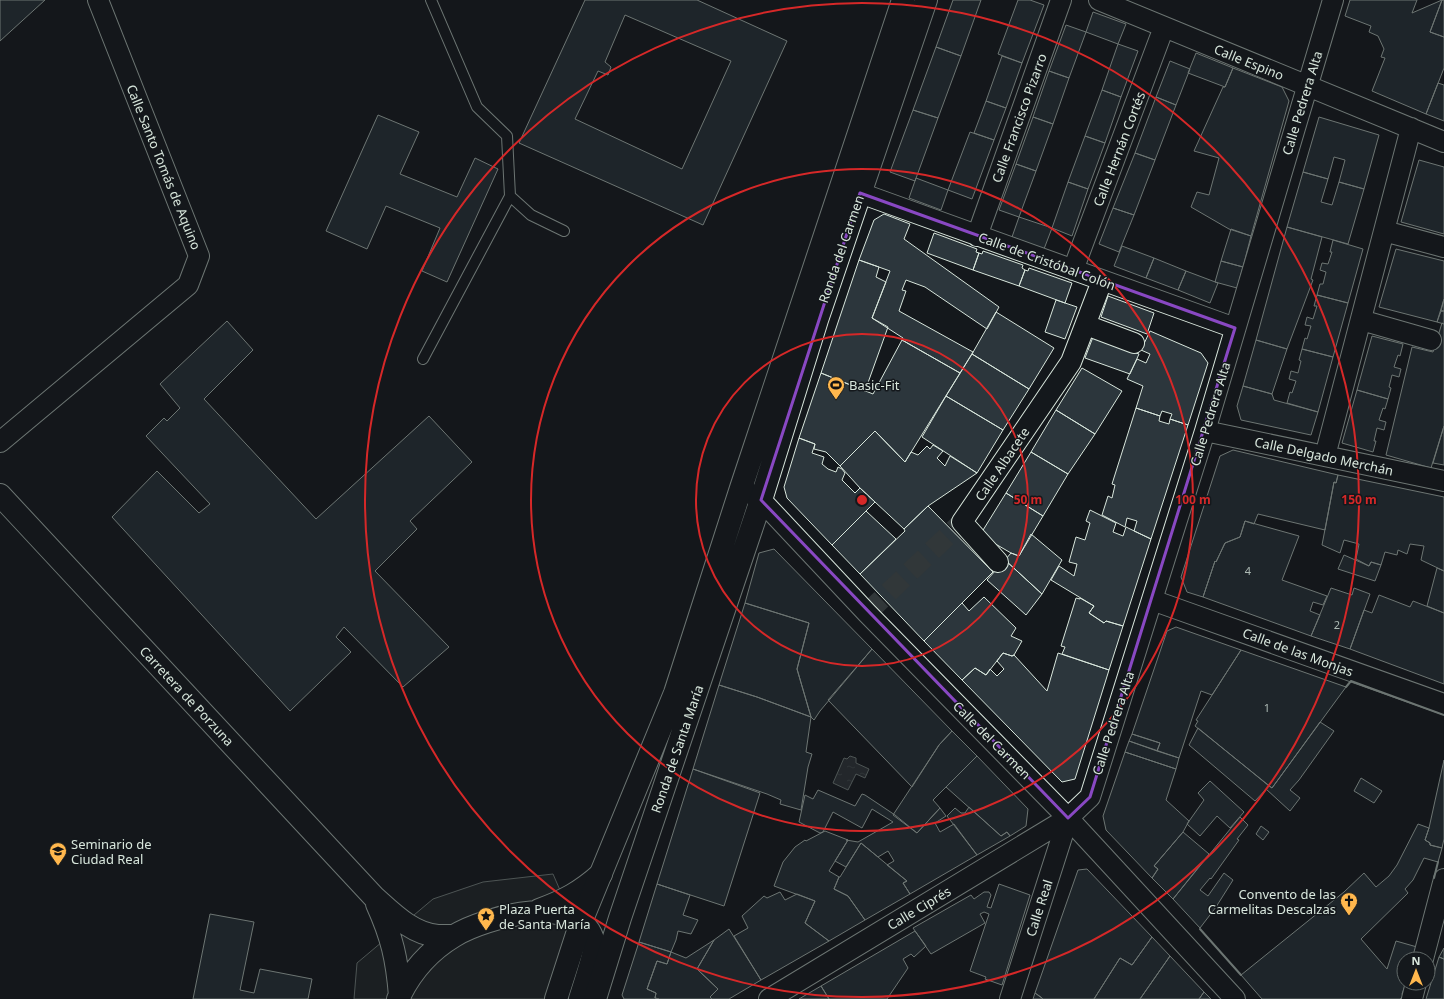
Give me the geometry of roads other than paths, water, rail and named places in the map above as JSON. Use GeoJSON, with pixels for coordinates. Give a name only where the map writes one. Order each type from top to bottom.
{"type":"FeatureCollection","features":[{"type":"Feature","properties":{"kind":"main road","name":"Ronda del Carmen"},"geometry":{"type":"LineString","coordinates":[[741,488],[903,0]]}},
{"type":"Feature","properties":{"kind":"main road","name":"Ronda del Carmen"},"geometry":{"type":"LineString","coordinates":[[761,500],[817,320],[926,0]]}},
{"type":"Feature","properties":{"kind":"main road","name":"Ronda de Santa María"},"geometry":{"type":"LineString","coordinates":[[581,922],[675,693],[741,488]]}},
{"type":"Feature","properties":{"kind":"main road","name":"Carretera de Porzuna"},"geometry":{"type":"LineString","coordinates":[[0,496],[374,897],[398,919],[421,932],[437,936],[454,936]]}},
{"type":"Feature","properties":{"kind":"main road","name":"Ronda de Santa María"},"geometry":{"type":"LineString","coordinates":[[595,999],[623,911],[761,500]]}},
{"type":"Feature","properties":{"kind":"main road"},"geometry":{"type":"LineString","coordinates":[[399,997],[416,969],[435,950],[454,936],[493,920],[530,912],[572,897],[588,886],[601,874]]}},
{"type":"Feature","properties":{"kind":"main road"},"geometry":{"type":"LineString","coordinates":[[374,897],[394,947],[399,997]]}},
{"type":"Feature","properties":{"kind":"main road"},"geometry":{"type":"LineString","coordinates":[[530,912],[550,912],[568,915],[581,922],[590,932],[594,945],[580,999]]}},
{"type":"Feature","properties":{"kind":"main road"},"geometry":{"type":"LineString","coordinates":[[556,999],[581,922]]}},
{"type":"Feature","properties":{"kind":"street","name":"Calle Santo Tomás de Aquino"},"geometry":{"type":"LineString","coordinates":[[0,442],[188,285],[199,256],[98,0]]}},
{"type":"Feature","properties":{"kind":"street","name":"Calle Francisco Pizarro"},"geometry":{"type":"LineString","coordinates":[[977,236],[1061,0]]}},
{"type":"Feature","properties":{"kind":"street","name":"Calle Espino"},"geometry":{"type":"LineString","coordinates":[[1099,0],[1444,142]]}},
{"type":"Feature","properties":{"kind":"street","name":"Calle Pedrera Alta"},"geometry":{"type":"LineString","coordinates":[[1068,818],[1090,797],[1205,431],[1333,0]]}},
{"type":"Feature","properties":{"kind":"street","name":"Calle Hernán Cortés"},"geometry":{"type":"LineString","coordinates":[[1073,270],[1164,27]]}},
{"type":"Feature","properties":{"kind":"street"},"geometry":{"type":"LineString","coordinates":[[1325,456],[1411,128]]}},
{"type":"Feature","properties":{"kind":"street","name":"Calle de Cristóbal Colón"},"geometry":{"type":"LineString","coordinates":[[860,193],[1235,328]]}},
{"type":"Feature","properties":{"kind":"street"},"geometry":{"type":"LineString","coordinates":[[1384,230],[1444,247]]}},
{"type":"Feature","properties":{"kind":"street","name":"Calle Albacete"},"geometry":{"type":"LineString","coordinates":[[998,562],[962,522],[1071,362],[1102,281]]}},
{"type":"Feature","properties":{"kind":"street"},"geometry":{"type":"LineString","coordinates":[[1361,320],[1432,340]]}},
{"type":"Feature","properties":{"kind":"street"},"geometry":{"type":"LineString","coordinates":[[1086,325],[1134,344]]}},
{"type":"Feature","properties":{"kind":"street","name":"Calle Delgado Merchán"},"geometry":{"type":"LineString","coordinates":[[1205,431],[1444,481]]}},
{"type":"Feature","properties":{"kind":"street","name":"Calle del Carmen"},"geometry":{"type":"LineString","coordinates":[[741,488],[761,500],[867,613],[1068,818],[1236,999]]}},
{"type":"Feature","properties":{"kind":"street","name":"Calle de las Monjas"},"geometry":{"type":"LineString","coordinates":[[1152,600],[1444,704]]}},
{"type":"Feature","properties":{"kind":"street","name":"Calle Ciprés"},"geometry":{"type":"LineString","coordinates":[[769,999],[1068,818]]}},
{"type":"Feature","properties":{"kind":"street","name":"Calle Real"},"geometry":{"type":"LineString","coordinates":[[1010,999],[1068,818]]}},
{"type":"Feature","properties":{"kind":"street"},"geometry":{"type":"LineString","coordinates":[[1425,951],[1444,879]]}},
{"type":"Feature","properties":{"kind":"lane"},"geometry":{"type":"LineString","coordinates":[[423,359],[510,196],[507,136],[477,107],[431,0]]}},
{"type":"Feature","properties":{"kind":"lane"},"geometry":{"type":"LineString","coordinates":[[510,196],[531,216],[564,231]]}},
{"type":"Feature","properties":{"kind":"water"},"geometry":{"type":"Polygon","coordinates":[[[850,756],[856,758],[856,763],[869,769],[865,778],[856,774],[848,790],[833,783],[844,758],[847,759],[850,756]]]}},
{"type":"Feature","properties":{"kind":"tunnel"},"geometry":{"type":"LineString","coordinates":[[867,613],[962,522]]}},
{"type":"Feature","properties":{"kind":"place","name":"Basic-Fit"},"geometry":{"type":"Point","coordinates":[836,400]}},
{"type":"Feature","properties":{"kind":"place","name":"Seminario de Ciudad Real"},"geometry":{"type":"Point","coordinates":[58,866]}},
{"type":"Feature","properties":{"kind":"place","name":"Convento de las Carmelitas Descalzas"},"geometry":{"type":"Point","coordinates":[1349,916]}},
{"type":"Feature","properties":{"kind":"place","name":"Plaza Puerta de Santa María"},"geometry":{"type":"Point","coordinates":[486,931]}}]}
